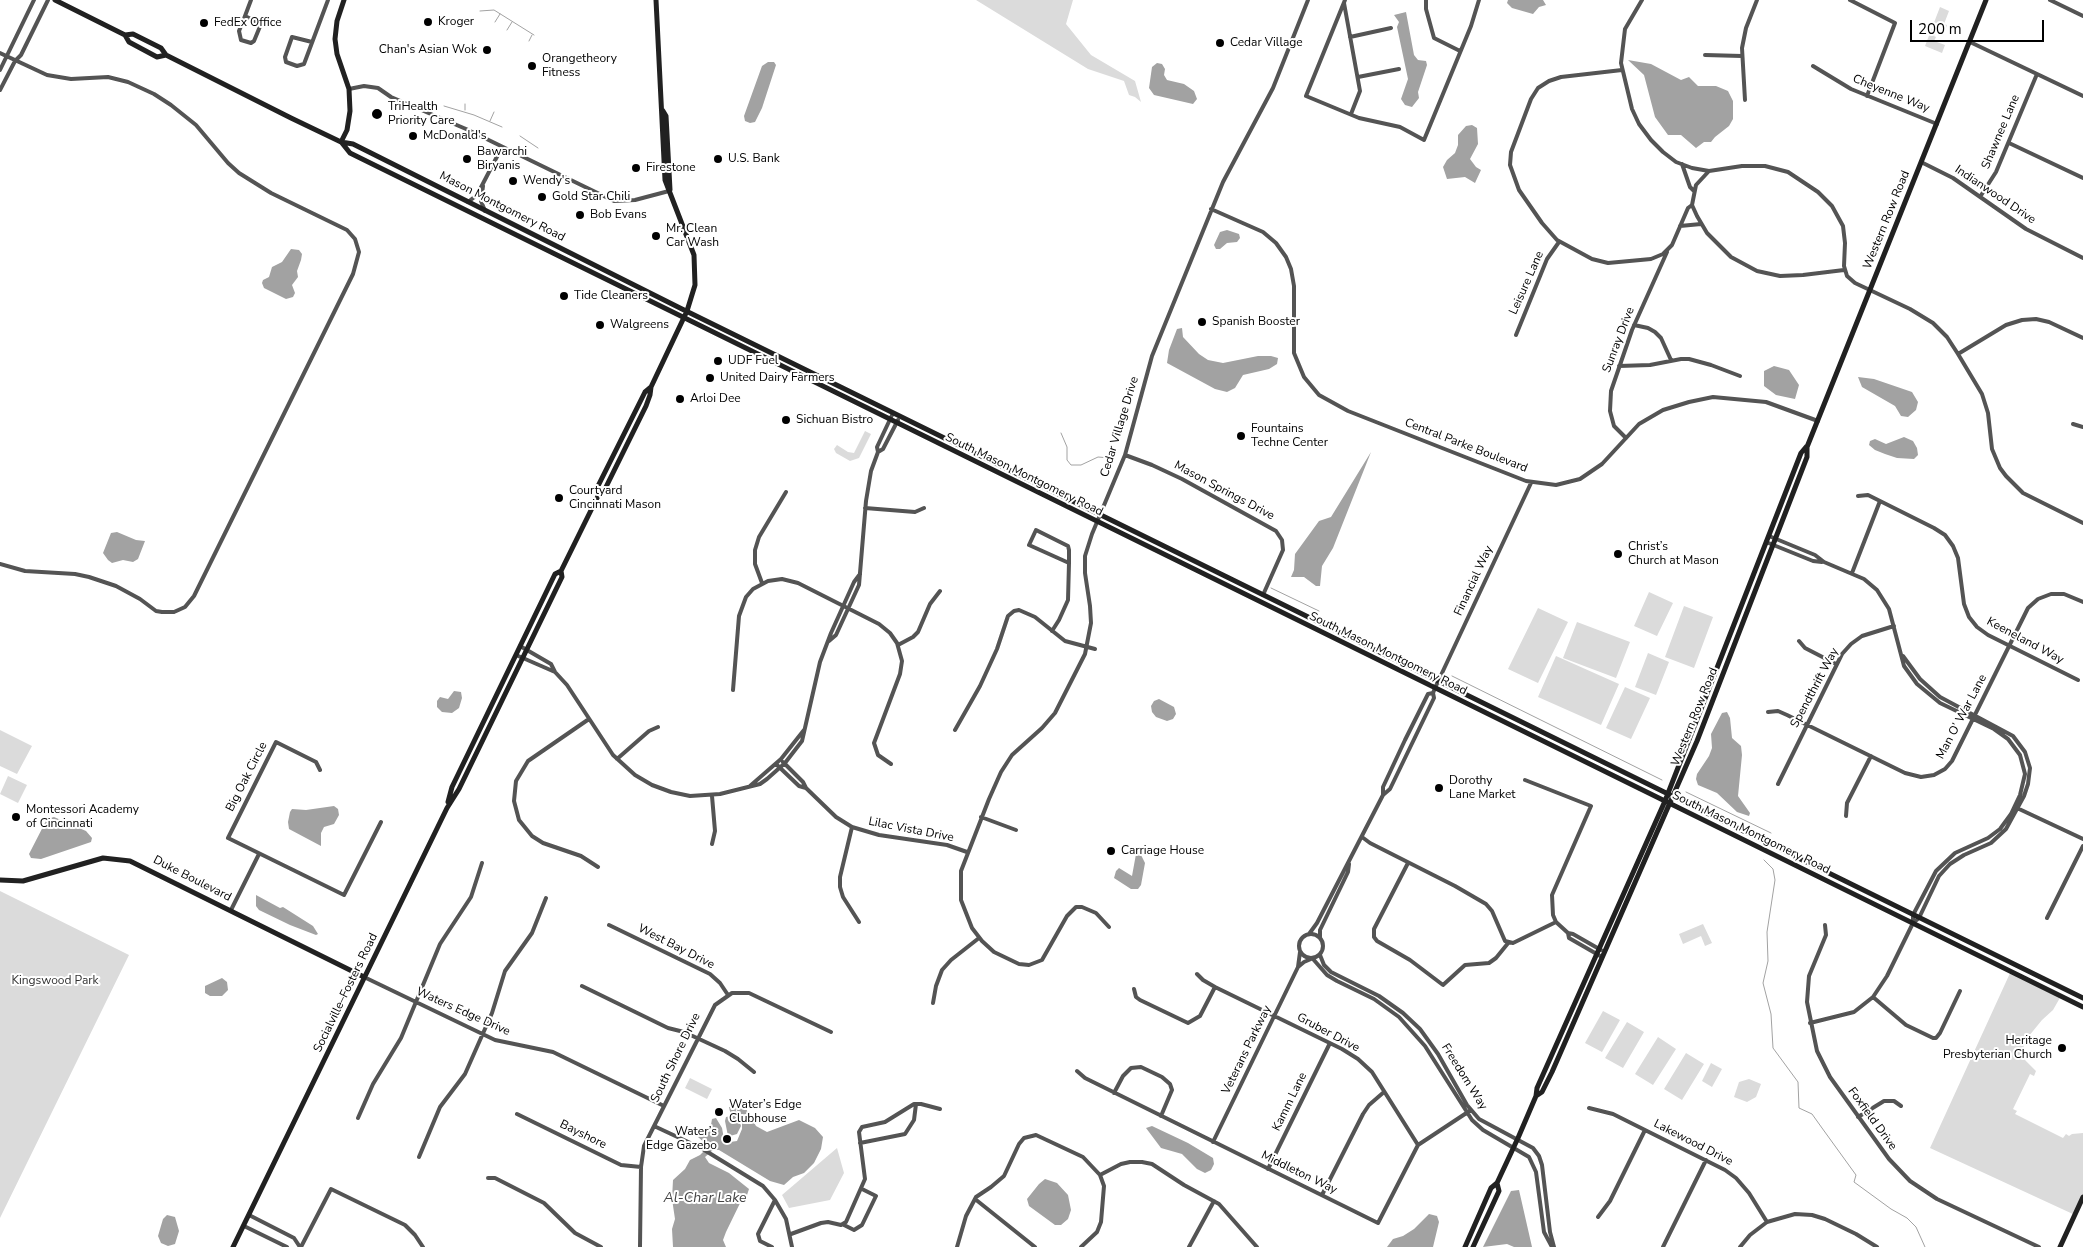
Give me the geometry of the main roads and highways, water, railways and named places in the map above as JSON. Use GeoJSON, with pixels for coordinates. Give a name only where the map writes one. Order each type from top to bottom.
{"type":"FeatureCollection","features":[{"type":"Feature","properties":{"kind":"main road","name":"Mason Montgomery Road"},"geometry":{"type":"LineString","coordinates":[[55,0],[125,35],[129,42],[157,57],[166,55]]}},
{"type":"Feature","properties":{"kind":"main road"},"geometry":{"type":"LineString","coordinates":[[341,142],[349,120],[349,89],[337,54],[335,39],[337,21],[344,0]]}},
{"type":"Feature","properties":{"kind":"main road","name":"Socialville–Fosters Road"},"geometry":{"type":"LineString","coordinates":[[233,1247],[562,577],[561,572],[599,494],[598,486],[687,311],[695,285],[694,260],[665,180],[656,0]]}},
{"type":"Feature","properties":{"kind":"main road","name":"Western Row Road"},"geometry":{"type":"LineString","coordinates":[[1600,953],[1665,801],[1801,453],[1807,447],[1818,421],[1986,0]]}},
{"type":"Feature","properties":{"kind":"main road","name":"Mason Montgomery Road"},"geometry":{"type":"LineString","coordinates":[[125,35],[133,34],[161,48],[166,55],[341,142],[353,144],[687,311]]}},
{"type":"Feature","properties":{"kind":"main road","name":"Mason Montgomery Road"},"geometry":{"type":"LineString","coordinates":[[341,142],[350,153],[684,318]]}},
{"type":"Feature","properties":{"kind":"main road","name":"South Mason Montgomery Road"},"geometry":{"type":"LineString","coordinates":[[687,311],[2083,998]]}},
{"type":"Feature","properties":{"kind":"main road","name":"South Mason Montgomery Road"},"geometry":{"type":"LineString","coordinates":[[684,318],[1434,690],[1665,801],[2083,1007]]}},
{"type":"Feature","properties":{"kind":"main road","name":"Western Row Road"},"geometry":{"type":"LineString","coordinates":[[1465,1247],[1491,1188],[1497,1182],[1512,1146],[1518,1138],[1536,1096],[1537,1088],[1674,797],[1807,457],[1807,447]]}},
{"type":"Feature","properties":{"kind":"main road","name":"Socialville–Fosters Road"},"geometry":{"type":"LineString","coordinates":[[447,808],[452,787],[520,646],[555,574],[561,572]]}},
{"type":"Feature","properties":{"kind":"main road","name":"Duke Boulevard"},"geometry":{"type":"LineString","coordinates":[[0,880],[23,881],[93,860],[103,858],[123,859],[139,864],[364,977]]}},
{"type":"Feature","properties":{"kind":"main road","name":"Western Row Road"},"geometry":{"type":"LineString","coordinates":[[1473,1247],[1499,1191],[1497,1182]]}},
{"type":"Feature","properties":{"kind":"main road"},"geometry":{"type":"LineString","coordinates":[[2060,1247],[2083,1197]]}},
{"type":"Feature","properties":{"kind":"water"},"geometry":{"type":"Polygon","coordinates":[[[1508,0],[1543,0],[1546,5],[1539,7],[1533,14],[1512,8],[1507,3],[1508,0]]]}},
{"type":"Feature","properties":{"kind":"water"},"geometry":{"type":"Polygon","coordinates":[[[1406,12],[1414,55],[1418,60],[1426,61],[1427,65],[1418,92],[1419,98],[1412,107],[1405,105],[1401,99],[1408,79],[1397,27],[1399,22],[1394,15],[1406,12]]]}},
{"type":"Feature","properties":{"kind":"water"},"geometry":{"type":"Polygon","coordinates":[[[1628,60],[1651,64],[1681,80],[1689,77],[1698,86],[1716,86],[1728,91],[1733,101],[1733,119],[1729,126],[1711,142],[1704,142],[1696,148],[1681,135],[1668,135],[1655,117],[1644,75],[1628,60]]]}},
{"type":"Feature","properties":{"kind":"water"},"geometry":{"type":"Polygon","coordinates":[[[768,62],[774,62],[776,65],[762,108],[755,122],[750,123],[745,121],[744,116],[762,66],[768,62]]]}},
{"type":"Feature","properties":{"kind":"water"},"geometry":{"type":"Polygon","coordinates":[[[1157,63],[1162,64],[1165,69],[1164,75],[1167,80],[1184,84],[1194,91],[1197,99],[1193,104],[1154,95],[1149,88],[1152,67],[1157,63]]]}},
{"type":"Feature","properties":{"kind":"water"},"geometry":{"type":"Polygon","coordinates":[[[1472,125],[1477,128],[1478,144],[1470,159],[1481,170],[1475,183],[1465,177],[1447,179],[1443,167],[1447,160],[1455,153],[1458,145],[1458,135],[1466,126],[1472,125]]]}},
{"type":"Feature","properties":{"kind":"water"},"geometry":{"type":"Polygon","coordinates":[[[1227,230],[1239,234],[1240,238],[1237,242],[1227,243],[1220,249],[1216,249],[1214,245],[1220,232],[1227,230]]]}},
{"type":"Feature","properties":{"kind":"water"},"geometry":{"type":"Polygon","coordinates":[[[291,249],[299,250],[302,254],[297,271],[298,277],[292,285],[295,293],[293,297],[286,299],[264,288],[262,283],[263,280],[269,277],[272,267],[282,262],[291,249]]]}},
{"type":"Feature","properties":{"kind":"water"},"geometry":{"type":"Polygon","coordinates":[[[1182,328],[1183,337],[1199,354],[1208,360],[1223,363],[1258,356],[1271,356],[1278,358],[1277,364],[1269,369],[1243,375],[1235,388],[1227,392],[1215,389],[1167,363],[1169,350],[1177,329],[1182,328]]]}},
{"type":"Feature","properties":{"kind":"water"},"geometry":{"type":"Polygon","coordinates":[[[1774,366],[1789,370],[1799,385],[1795,399],[1776,395],[1764,386],[1764,371],[1774,366]]]}},
{"type":"Feature","properties":{"kind":"water"},"geometry":{"type":"Polygon","coordinates":[[[1858,377],[1874,379],[1912,392],[1918,402],[1916,410],[1908,417],[1901,416],[1895,406],[1862,387],[1858,377]]]}},
{"type":"Feature","properties":{"kind":"water"},"geometry":{"type":"Polygon","coordinates":[[[1904,437],[1913,441],[1917,448],[1918,455],[1914,459],[1897,458],[1875,450],[1869,445],[1870,441],[1875,439],[1886,444],[1904,437]]]}},
{"type":"Feature","properties":{"kind":"water"},"geometry":{"type":"Polygon","coordinates":[[[1371,452],[1333,548],[1322,566],[1320,586],[1316,586],[1304,577],[1291,577],[1294,570],[1295,554],[1319,521],[1331,517],[1371,452]]]}},
{"type":"Feature","properties":{"kind":"water"},"geometry":{"type":"Polygon","coordinates":[[[117,532],[136,540],[145,541],[138,559],[133,562],[123,560],[112,563],[108,560],[103,553],[111,533],[117,532]]]}},
{"type":"Feature","properties":{"kind":"water"},"geometry":{"type":"Polygon","coordinates":[[[454,691],[461,692],[462,698],[459,708],[452,713],[442,712],[437,707],[437,701],[440,697],[448,699],[454,691]]]}},
{"type":"Feature","properties":{"kind":"water"},"geometry":{"type":"Polygon","coordinates":[[[1159,699],[1174,707],[1176,714],[1173,719],[1167,721],[1156,717],[1152,712],[1151,706],[1154,701],[1159,699]]]}},
{"type":"Feature","properties":{"kind":"water"},"geometry":{"type":"Polygon","coordinates":[[[1727,712],[1730,718],[1732,738],[1741,746],[1742,755],[1738,796],[1750,813],[1749,816],[1737,812],[1717,793],[1698,785],[1696,779],[1712,748],[1711,734],[1722,713],[1727,712]]]}},
{"type":"Feature","properties":{"kind":"water"},"geometry":{"type":"Polygon","coordinates":[[[334,806],[338,809],[339,815],[334,824],[324,827],[321,833],[321,846],[289,829],[288,822],[292,809],[306,810],[334,806]]]}},
{"type":"Feature","properties":{"kind":"water"},"geometry":{"type":"Polygon","coordinates":[[[54,817],[86,831],[92,838],[91,842],[41,859],[31,858],[29,854],[47,819],[54,817]]]}},
{"type":"Feature","properties":{"kind":"water"},"geometry":{"type":"Polygon","coordinates":[[[1136,854],[1141,855],[1145,863],[1141,885],[1138,889],[1131,889],[1114,878],[1119,868],[1132,876],[1136,854]]]}},
{"type":"Feature","properties":{"kind":"water"},"geometry":{"type":"Polygon","coordinates":[[[256,895],[280,908],[283,907],[313,926],[318,934],[316,935],[290,925],[259,910],[256,906],[256,895]]]}},
{"type":"Feature","properties":{"kind":"water"},"geometry":{"type":"Polygon","coordinates":[[[222,978],[227,982],[228,990],[222,996],[210,996],[205,993],[205,986],[222,978]]]}},
{"type":"Feature","properties":{"kind":"water","name":"Al-Char Lake"},"geometry":{"type":"Polygon","coordinates":[[[740,1105],[746,1109],[756,1126],[767,1132],[799,1120],[815,1128],[823,1137],[821,1149],[814,1163],[804,1173],[793,1177],[784,1185],[770,1181],[719,1150],[713,1150],[705,1157],[709,1163],[729,1173],[749,1189],[747,1195],[744,1195],[726,1232],[723,1240],[726,1247],[673,1247],[672,1229],[675,1219],[672,1199],[673,1180],[685,1169],[690,1160],[700,1155],[706,1149],[706,1144],[698,1137],[710,1131],[712,1119],[716,1118],[722,1128],[724,1139],[730,1142],[737,1141],[742,1129],[742,1121],[736,1108],[740,1105]]]}},
{"type":"Feature","properties":{"kind":"water"},"geometry":{"type":"Polygon","coordinates":[[[729,1107],[735,1107],[741,1126],[737,1134],[728,1136],[725,1121],[726,1117],[731,1116],[729,1107]]]}},
{"type":"Feature","properties":{"kind":"water"},"geometry":{"type":"Polygon","coordinates":[[[1152,1126],[1188,1143],[1213,1158],[1214,1164],[1211,1170],[1205,1173],[1197,1169],[1182,1154],[1161,1148],[1146,1128],[1152,1126]]]}},
{"type":"Feature","properties":{"kind":"water"},"geometry":{"type":"Polygon","coordinates":[[[1045,1179],[1057,1183],[1068,1195],[1071,1210],[1068,1219],[1061,1225],[1055,1225],[1029,1206],[1027,1199],[1045,1179]]]}},
{"type":"Feature","properties":{"kind":"water"},"geometry":{"type":"Polygon","coordinates":[[[1519,1190],[1532,1247],[1514,1247],[1507,1244],[1483,1247],[1511,1191],[1519,1190]]]}},
{"type":"Feature","properties":{"kind":"water"},"geometry":{"type":"Polygon","coordinates":[[[1429,1214],[1437,1216],[1439,1222],[1433,1247],[1387,1247],[1393,1239],[1403,1236],[1414,1229],[1429,1214]]]}},
{"type":"Feature","properties":{"kind":"water"},"geometry":{"type":"Polygon","coordinates":[[[167,1215],[175,1217],[179,1231],[175,1244],[168,1246],[161,1243],[158,1236],[163,1219],[167,1215]]]}},
{"type":"Feature","properties":{"kind":"waterway"},"geometry":{"type":"LineString","coordinates":[[480,11],[494,10],[534,35]]}},
{"type":"Feature","properties":{"kind":"waterway"},"geometry":{"type":"LineString","coordinates":[[495,22],[500,14]]}},
{"type":"Feature","properties":{"kind":"waterway"},"geometry":{"type":"LineString","coordinates":[[507,30],[512,22]]}},
{"type":"Feature","properties":{"kind":"waterway"},"geometry":{"type":"LineString","coordinates":[[529,41],[532,35]]}},
{"type":"Feature","properties":{"kind":"waterway"},"geometry":{"type":"LineString","coordinates":[[465,104],[465,110]]}},
{"type":"Feature","properties":{"kind":"waterway"},"geometry":{"type":"LineString","coordinates":[[444,106],[474,115],[502,127]]}},
{"type":"Feature","properties":{"kind":"waterway"},"geometry":{"type":"LineString","coordinates":[[490,121],[494,112]]}},
{"type":"Feature","properties":{"kind":"waterway"},"geometry":{"type":"LineString","coordinates":[[520,136],[538,148]]}},
{"type":"Feature","properties":{"kind":"waterway"},"geometry":{"type":"LineString","coordinates":[[1061,433],[1067,447],[1067,460],[1071,465],[1081,465],[1098,457],[1110,458]]}},
{"type":"Feature","properties":{"kind":"waterway"},"geometry":{"type":"LineString","coordinates":[[1271,588],[1319,611]]}},
{"type":"Feature","properties":{"kind":"waterway"},"geometry":{"type":"LineString","coordinates":[[1452,676],[1662,780]]}},
{"type":"Feature","properties":{"kind":"waterway"},"geometry":{"type":"LineString","coordinates":[[1686,792],[1771,833]]}},
{"type":"Feature","properties":{"kind":"waterway"},"geometry":{"type":"LineString","coordinates":[[1764,860],[1773,869],[1775,880],[1767,932],[1768,961],[1763,983],[1771,1014],[1773,1048],[1798,1082],[1799,1108],[1812,1114],[1856,1175],[1854,1182],[1891,1209],[1907,1218],[1916,1227],[1925,1247]]}},
{"type":"Feature","properties":{"kind":"place","name":"Kroger"},"geometry":{"type":"Point","coordinates":[428,22]}},
{"type":"Feature","properties":{"kind":"place","name":"FedEx Office"},"geometry":{"type":"Point","coordinates":[204,23]}},
{"type":"Feature","properties":{"kind":"place","name":"Cedar Village"},"geometry":{"type":"Point","coordinates":[1220,43]}},
{"type":"Feature","properties":{"kind":"place","name":"Chan's Asian Wok"},"geometry":{"type":"Point","coordinates":[487,50]}},
{"type":"Feature","properties":{"kind":"place","name":"Orangetheory Fitness"},"geometry":{"type":"Point","coordinates":[532,66]}},
{"type":"Feature","properties":{"kind":"place","name":"TriHealth Priority Care"},"geometry":{"type":"Point","coordinates":[377,114]}},
{"type":"Feature","properties":{"kind":"place","name":"McDonald's"},"geometry":{"type":"Point","coordinates":[413,136]}},
{"type":"Feature","properties":{"kind":"place","name":"Bawarchi Biryanis"},"geometry":{"type":"Point","coordinates":[467,159]}},
{"type":"Feature","properties":{"kind":"place","name":"U.S. Bank"},"geometry":{"type":"Point","coordinates":[718,159]}},
{"type":"Feature","properties":{"kind":"place","name":"Firestone"},"geometry":{"type":"Point","coordinates":[636,168]}},
{"type":"Feature","properties":{"kind":"place","name":"Wendy's"},"geometry":{"type":"Point","coordinates":[513,181]}},
{"type":"Feature","properties":{"kind":"place","name":"Gold Star Chili"},"geometry":{"type":"Point","coordinates":[542,197]}},
{"type":"Feature","properties":{"kind":"place","name":"Bob Evans"},"geometry":{"type":"Point","coordinates":[580,215]}},
{"type":"Feature","properties":{"kind":"place","name":"Mr. Clean Car Wash"},"geometry":{"type":"Point","coordinates":[656,236]}},
{"type":"Feature","properties":{"kind":"place","name":"Tide Cleaners"},"geometry":{"type":"Point","coordinates":[564,296]}},
{"type":"Feature","properties":{"kind":"place","name":"Spanish Booster"},"geometry":{"type":"Point","coordinates":[1202,322]}},
{"type":"Feature","properties":{"kind":"place","name":"Walgreens"},"geometry":{"type":"Point","coordinates":[600,325]}},
{"type":"Feature","properties":{"kind":"place","name":"UDF Fuel"},"geometry":{"type":"Point","coordinates":[718,361]}},
{"type":"Feature","properties":{"kind":"place","name":"United Dairy Farmers"},"geometry":{"type":"Point","coordinates":[710,378]}},
{"type":"Feature","properties":{"kind":"place","name":"Arloi Dee"},"geometry":{"type":"Point","coordinates":[680,399]}},
{"type":"Feature","properties":{"kind":"place","name":"Sichuan Bistro"},"geometry":{"type":"Point","coordinates":[786,420]}},
{"type":"Feature","properties":{"kind":"place","name":"Fountains Techne Center"},"geometry":{"type":"Point","coordinates":[1241,436]}},
{"type":"Feature","properties":{"kind":"place","name":"Courtyard Cincinnati Mason"},"geometry":{"type":"Point","coordinates":[559,498]}},
{"type":"Feature","properties":{"kind":"place","name":"Christ’s Church at Mason"},"geometry":{"type":"Point","coordinates":[1618,554]}},
{"type":"Feature","properties":{"kind":"place","name":"Dorothy Lane Market"},"geometry":{"type":"Point","coordinates":[1439,788]}},
{"type":"Feature","properties":{"kind":"place","name":"Montessori Academy of Cincinnati"},"geometry":{"type":"Point","coordinates":[16,817]}},
{"type":"Feature","properties":{"kind":"place","name":"Carriage House"},"geometry":{"type":"Point","coordinates":[1111,851]}},
{"type":"Feature","properties":{"kind":"place","name":"Heritage Presbyterian Church"},"geometry":{"type":"Point","coordinates":[2062,1048]}},
{"type":"Feature","properties":{"kind":"place","name":"Water’s Edge Clubhouse"},"geometry":{"type":"Point","coordinates":[719,1112]}},
{"type":"Feature","properties":{"kind":"place","name":"Water’s Edge Gazebo"},"geometry":{"type":"Point","coordinates":[727,1139]}},
{"type":"Feature","properties":{"kind":"park label","name":"Kingswood Park"},"geometry":{"type":"Point","coordinates":[55,981]}}]}
